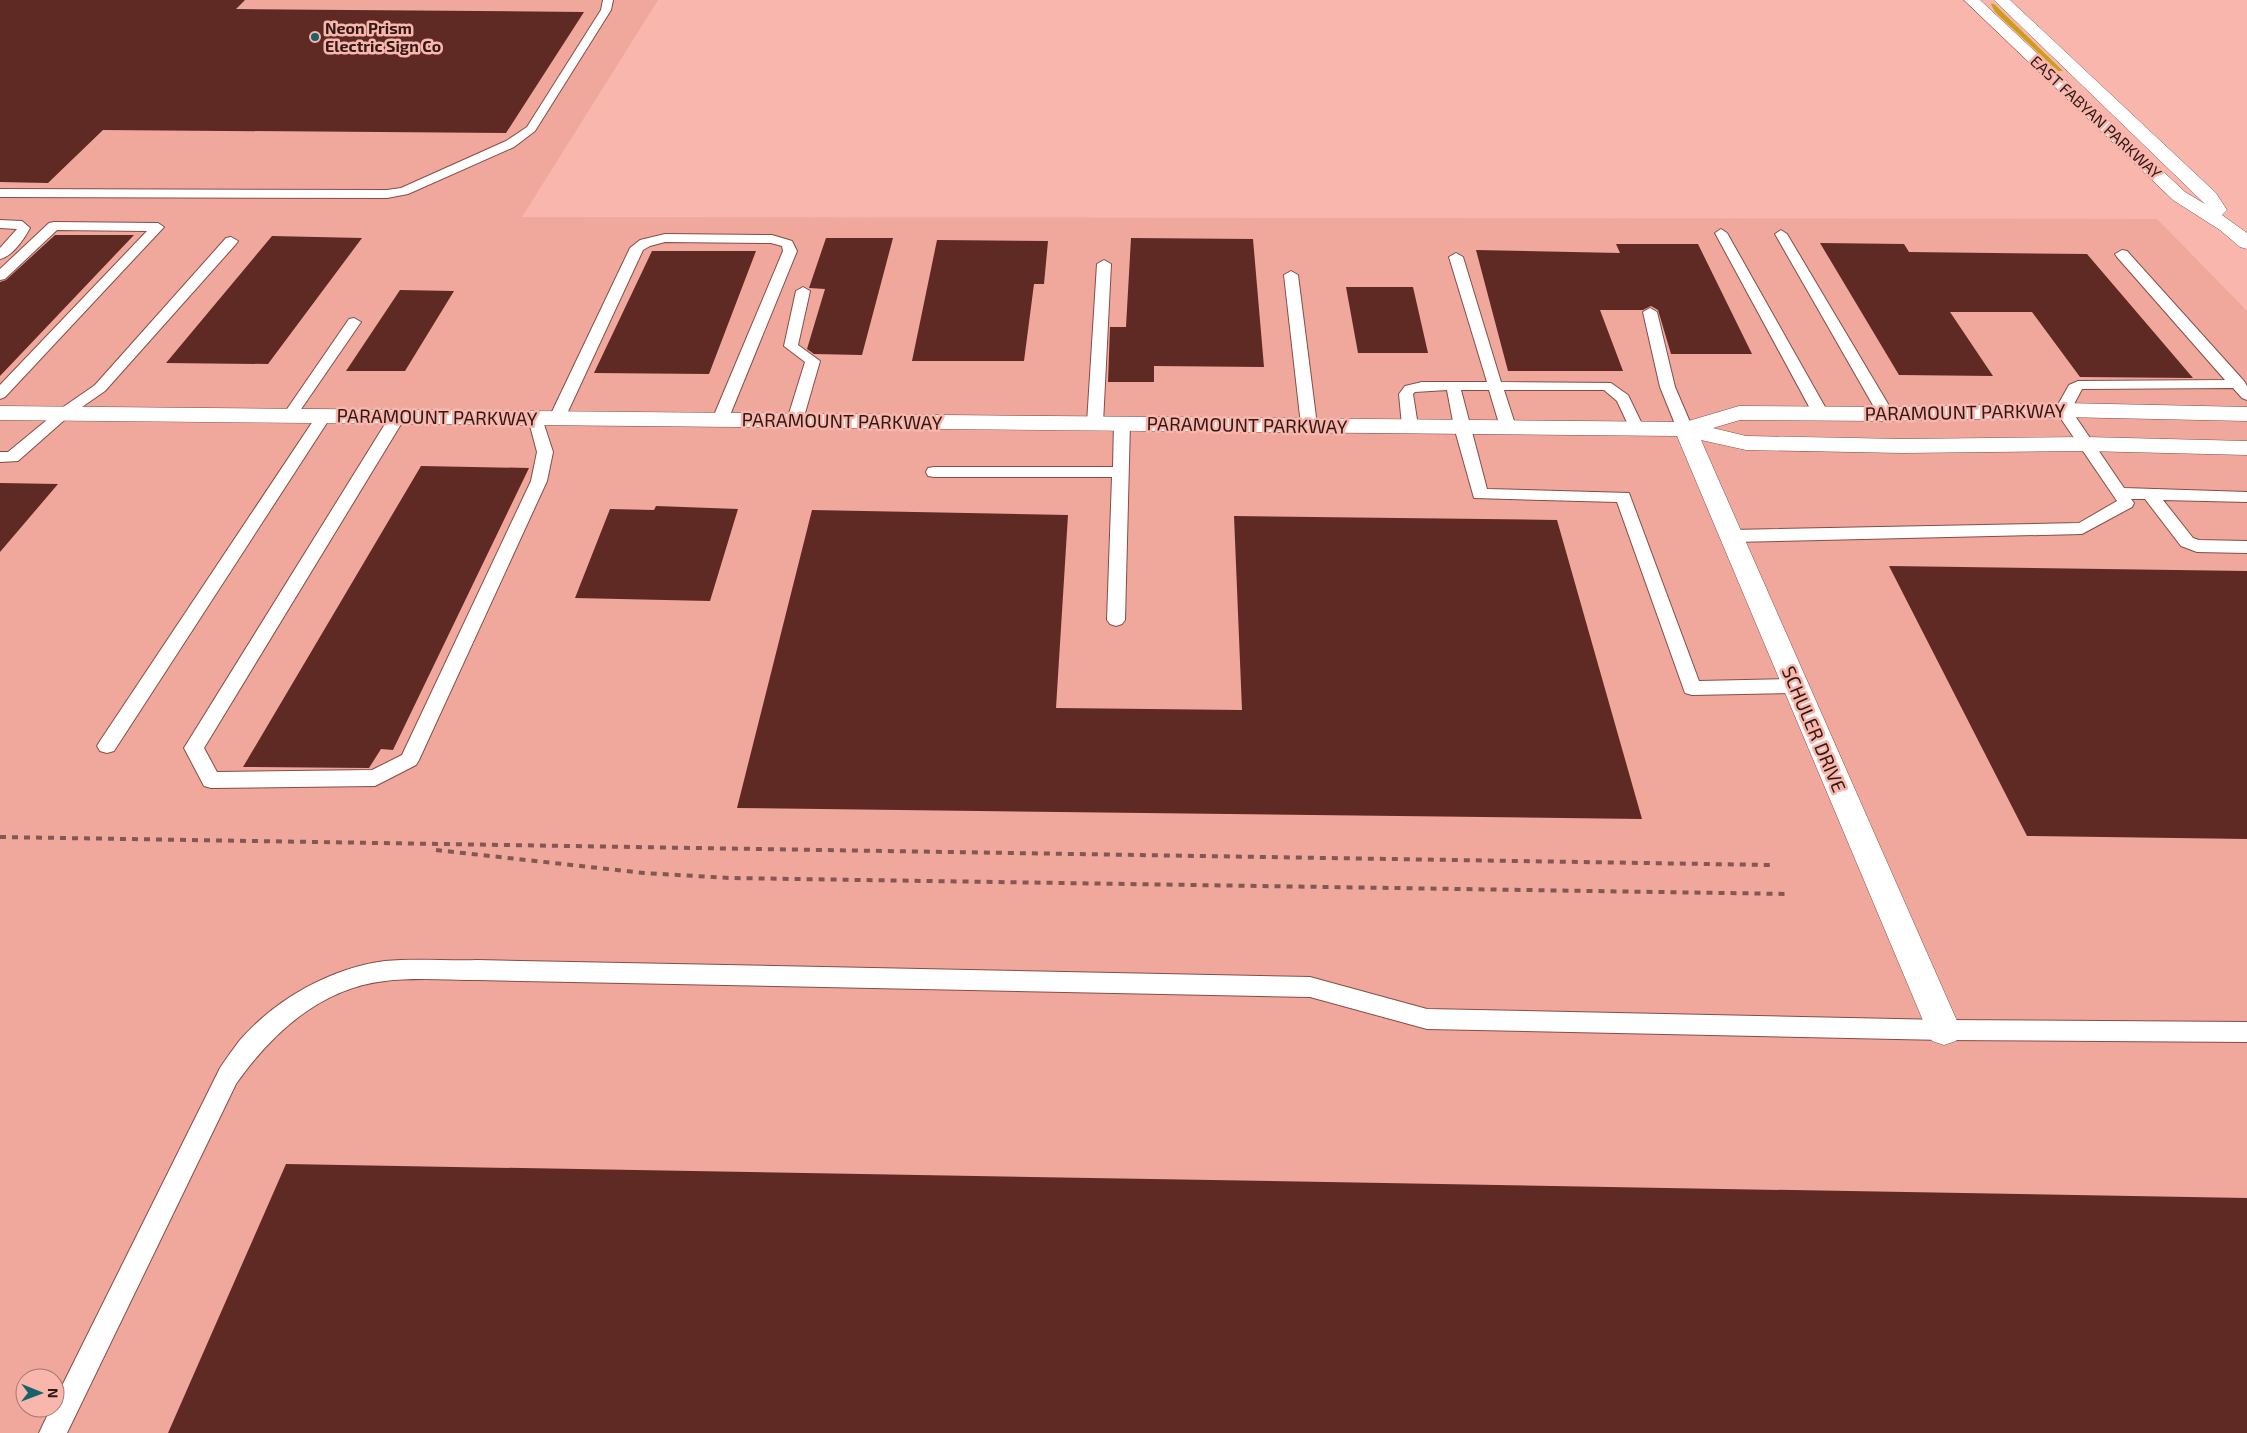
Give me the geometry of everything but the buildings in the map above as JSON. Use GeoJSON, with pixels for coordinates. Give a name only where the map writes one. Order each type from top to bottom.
{"type":"FeatureCollection","features":[{"type":"Feature","properties":{"kind":"street","name":"EAST FABYAN PARKWAY"},"geometry":{"type":"LineString","coordinates":[[1971,0],[2179,196],[2227,226],[2247,243]]}},
{"type":"Feature","properties":{"kind":"street","name":"EAST FABYAN PARKWAY"},"geometry":{"type":"LineString","coordinates":[[2002,0],[2210,197],[2227,226]]}},
{"type":"Feature","properties":{"kind":"street","name":"PARAMOUNT PARKWAY"},"geometry":{"type":"LineString","coordinates":[[1685,429],[1739,412],[1886,414],[2063,410],[2247,414]]}},
{"type":"Feature","properties":{"kind":"street","name":"PARAMOUNT PARKWAY"},"geometry":{"type":"LineString","coordinates":[[0,413],[1636,428],[1685,429],[1746,442],[1902,446],[2086,444],[2247,448]]}},
{"type":"Feature","properties":{"kind":"street","name":"SCHULER DRIVE"},"geometry":{"type":"LineString","coordinates":[[1685,429],[1944,1030]]}},
{"type":"Feature","properties":{"kind":"lane"},"geometry":{"type":"LineString","coordinates":[[0,193],[387,194],[404,191],[510,144],[531,129],[606,10],[608,0]]}},
{"type":"Feature","properties":{"kind":"lane"},"geometry":{"type":"LineString","coordinates":[[0,224],[16,224],[24,228],[19,237],[0,255]]}},
{"type":"Feature","properties":{"kind":"lane"},"geometry":{"type":"LineString","coordinates":[[0,276],[54,226],[158,227],[0,394]]}},
{"type":"Feature","properties":{"kind":"lane"},"geometry":{"type":"LineString","coordinates":[[1721,234],[1820,414]]}},
{"type":"Feature","properties":{"kind":"lane"},"geometry":{"type":"LineString","coordinates":[[1781,234],[1886,414]]}},
{"type":"Feature","properties":{"kind":"lane"},"geometry":{"type":"LineString","coordinates":[[398,416],[194,748],[211,780],[375,778],[409,760],[539,481],[544,452],[546,418],[637,248],[645,243],[665,238],[772,239],[787,244],[790,250],[720,420]]}},
{"type":"Feature","properties":{"kind":"lane"},"geometry":{"type":"LineString","coordinates":[[0,457],[12,457],[64,413],[100,388],[232,241]]}},
{"type":"Feature","properties":{"kind":"lane"},"geometry":{"type":"LineString","coordinates":[[2122,254],[2243,390]]}},
{"type":"Feature","properties":{"kind":"lane"},"geometry":{"type":"LineString","coordinates":[[1456,257],[1508,427]]}},
{"type":"Feature","properties":{"kind":"lane"},"geometry":{"type":"LineString","coordinates":[[1095,423],[1104,264]]}},
{"type":"Feature","properties":{"kind":"lane"},"geometry":{"type":"LineString","coordinates":[[1291,275],[1309,425]]}},
{"type":"Feature","properties":{"kind":"lane"},"geometry":{"type":"LineString","coordinates":[[794,420],[813,361],[791,346],[803,291]]}},
{"type":"Feature","properties":{"kind":"lane"},"geometry":{"type":"LineString","coordinates":[[1650,312],[1659,358],[1672,403],[1685,429]]}},
{"type":"Feature","properties":{"kind":"lane"},"geometry":{"type":"LineString","coordinates":[[290,415],[354,322]]}},
{"type":"Feature","properties":{"kind":"lane"},"geometry":{"type":"LineString","coordinates":[[1731,536],[2082,528],[2126,503],[2063,410],[2074,388],[2078,385],[2243,390]]}},
{"type":"Feature","properties":{"kind":"lane"},"geometry":{"type":"LineString","coordinates":[[1410,426],[1406,394],[1410,389],[1422,386],[1606,386],[1617,390],[1624,398],[1636,428]]}},
{"type":"Feature","properties":{"kind":"lane"},"geometry":{"type":"LineString","coordinates":[[1454,386],[1462,427],[1480,494],[1623,497],[1692,688],[1796,686]]}},
{"type":"Feature","properties":{"kind":"lane"},"geometry":{"type":"LineString","coordinates":[[107,746],[324,415]]}},
{"type":"Feature","properties":{"kind":"lane"},"geometry":{"type":"LineString","coordinates":[[1116,620],[1122,424]]}},
{"type":"Feature","properties":{"kind":"lane"},"geometry":{"type":"LineString","coordinates":[[934,472],[1120,472]]}},
{"type":"Feature","properties":{"kind":"lane"},"geometry":{"type":"LineString","coordinates":[[2120,493],[2247,497]]}},
{"type":"Feature","properties":{"kind":"lane"},"geometry":{"type":"LineString","coordinates":[[2150,494],[2187,542],[2197,546],[2247,547]]}},
{"type":"Feature","properties":{"kind":"lane"},"geometry":{"type":"LineString","coordinates":[[53,1433],[228,1076],[248,1048],[293,1007],[341,982],[385,971],[477,970],[1310,987],[1427,1019],[1944,1030],[2247,1032]]}},
{"type":"Feature","properties":{"kind":"shaded area"},"geometry":{"type":"Polygon","coordinates":[[[0,0],[658,0],[522,217],[2157,219],[2247,311],[2247,1433],[0,1433],[0,0]]]}},
{"type":"Feature","properties":{"kind":"shaded area"},"geometry":{"type":"Polygon","coordinates":[[[1991,4],[1994,4],[2063,71],[2058,71],[1995,12],[1991,4]]]}},
{"type":"Feature","properties":{"kind":"railway"},"geometry":{"type":"LineString","coordinates":[[0,837],[1770,865]]}},
{"type":"Feature","properties":{"kind":"railway"},"geometry":{"type":"LineString","coordinates":[[436,850],[644,873],[730,878],[1790,894]]}},
{"type":"Feature","properties":{"kind":"place","name":"Neon Prism Electric Sign Co"},"geometry":{"type":"Point","coordinates":[315,37]}}]}
